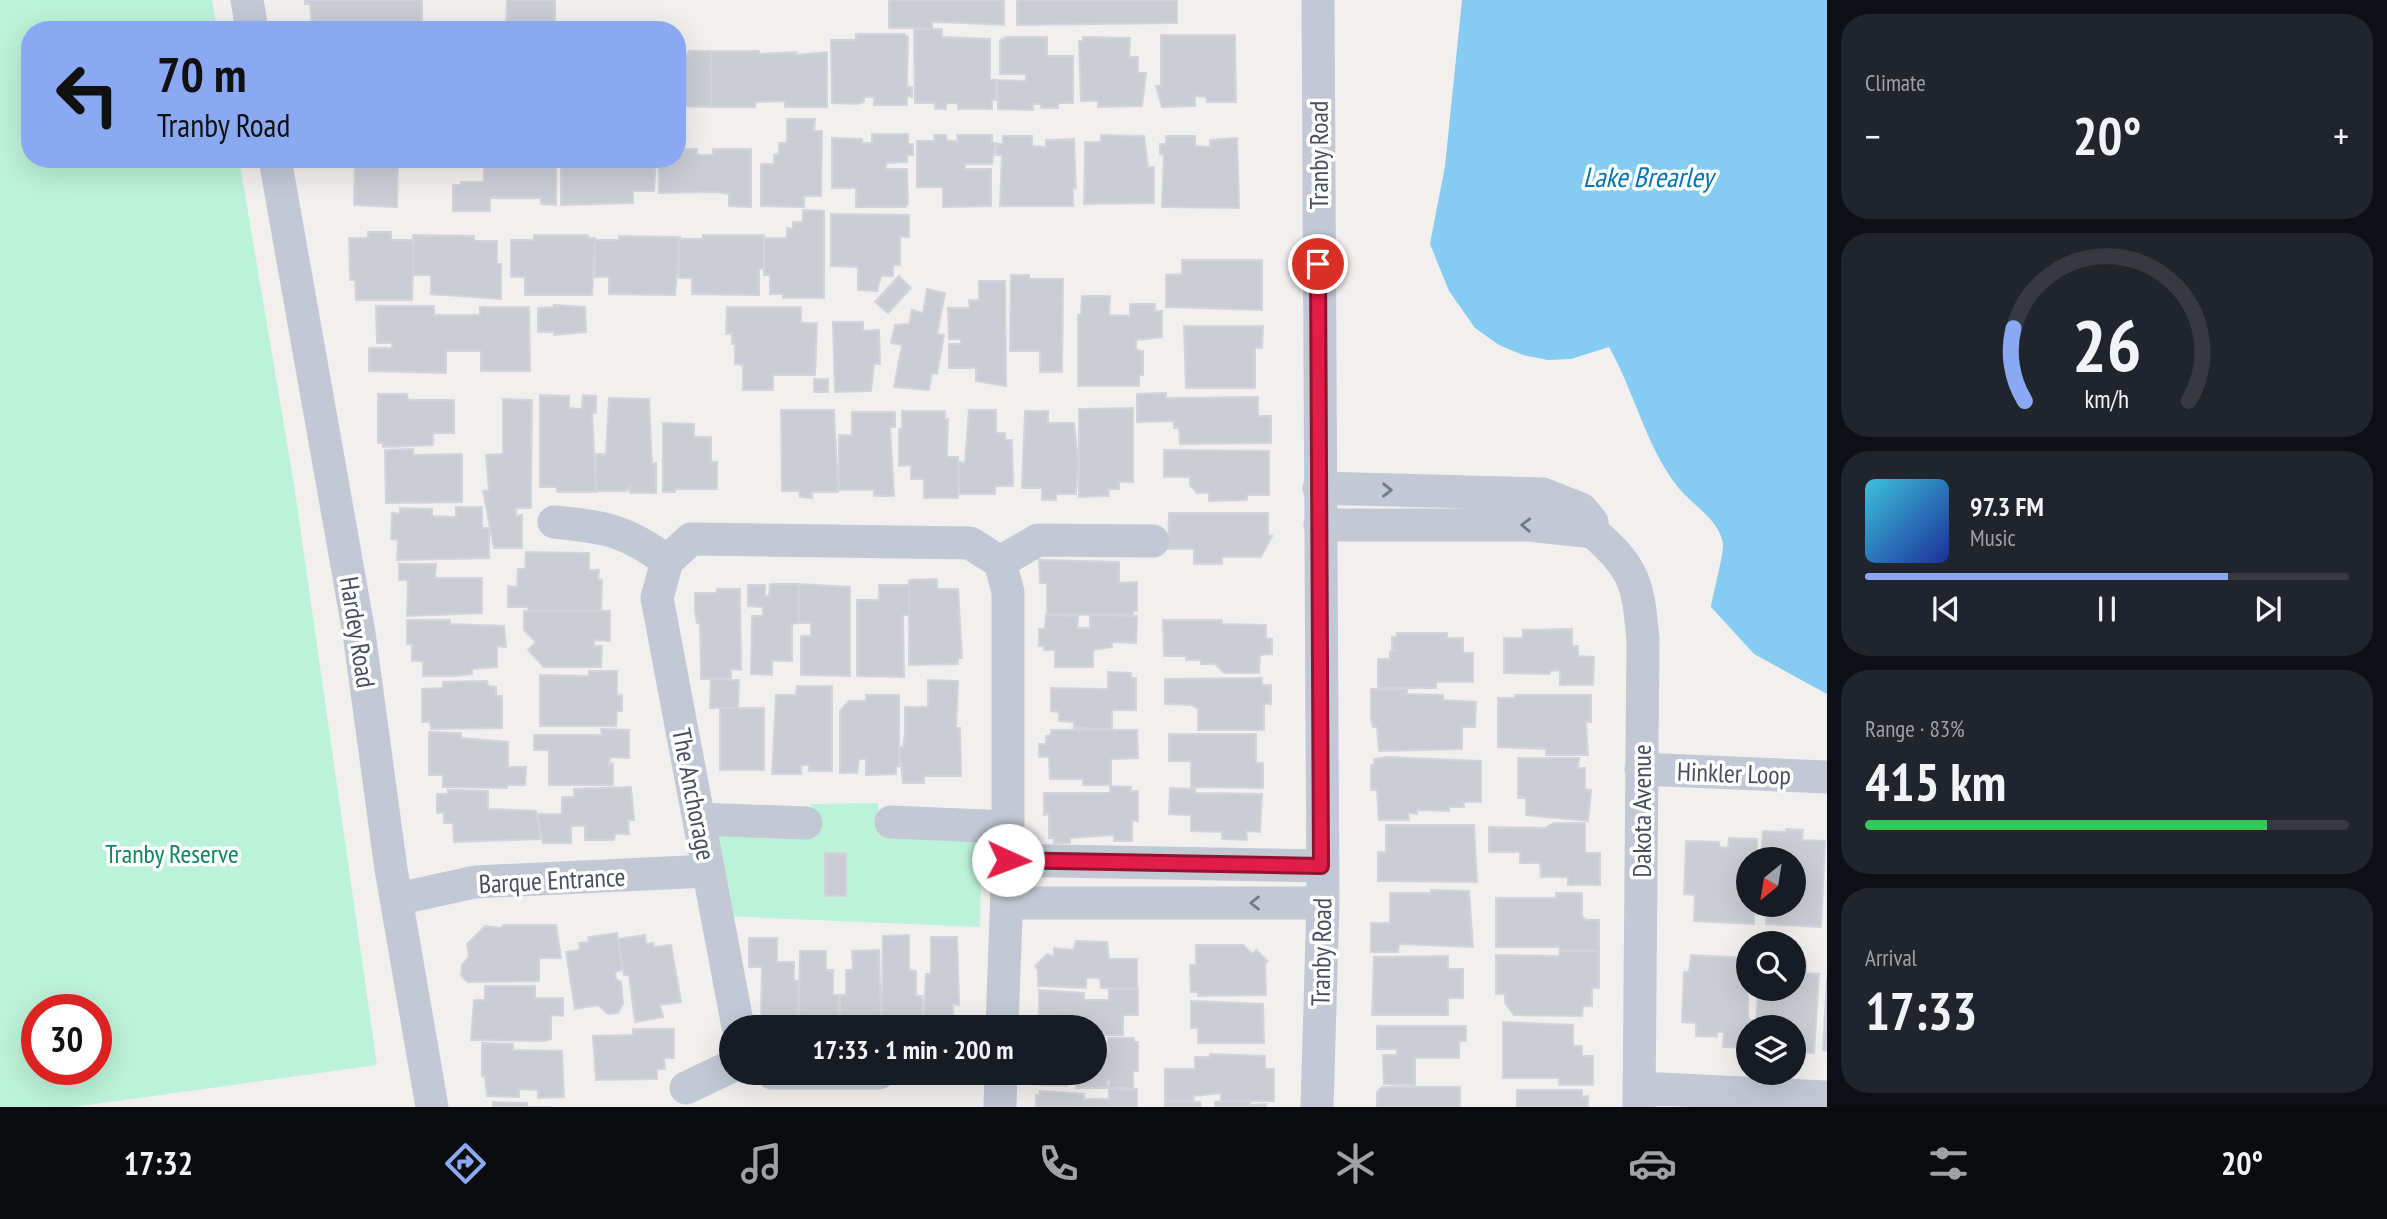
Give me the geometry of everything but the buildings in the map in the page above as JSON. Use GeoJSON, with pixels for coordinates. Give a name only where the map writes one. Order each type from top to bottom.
{"type":"FeatureCollection","features":[{"type":"Feature","properties":{"kind":"street"},"geometry":{"type":"LineString","coordinates":[[247,0],[251,21]]}},
{"type":"Feature","properties":{"kind":"street","name":"Tranby Road"},"geometry":{"type":"LineString","coordinates":[[1317,1107],[1323,903],[1318,0]]}},
{"type":"Feature","properties":{"kind":"street","name":"Hardey Road"},"geometry":{"type":"LineString","coordinates":[[277,168],[359,633],[397,899],[432,1107]]}},
{"type":"Feature","properties":{"kind":"street","name":"Dakota Avenue"},"geometry":{"type":"LineString","coordinates":[[1319,488],[1543,494],[1581,509],[1592,523],[1593,532],[1617,553],[1632,573],[1639,599],[1643,640],[1639,1098]]}},
{"type":"Feature","properties":{"kind":"street"},"geometry":{"type":"LineString","coordinates":[[554,522],[600,527],[637,539],[667,562],[691,539],[970,543],[1000,562],[1008,592],[1008,860],[1002,1015]]}},
{"type":"Feature","properties":{"kind":"street"},"geometry":{"type":"LineString","coordinates":[[1320,525],[1530,525],[1593,532]]}},
{"type":"Feature","properties":{"kind":"street"},"geometry":{"type":"LineString","coordinates":[[1000,562],[1038,540],[1153,541]]}},
{"type":"Feature","properties":{"kind":"street","name":"The Anchorage"},"geometry":{"type":"LineString","coordinates":[[667,562],[657,598],[736,1015]]}},
{"type":"Feature","properties":{"kind":"street","name":"Hinkler Loop"},"geometry":{"type":"LineString","coordinates":[[1641,769],[1827,776]]}},
{"type":"Feature","properties":{"kind":"street"},"geometry":{"type":"LineString","coordinates":[[699,819],[806,822]]}},
{"type":"Feature","properties":{"kind":"street"},"geometry":{"type":"LineString","coordinates":[[891,821],[1007,827]]}},
{"type":"Feature","properties":{"kind":"street"},"geometry":{"type":"LineString","coordinates":[[1008,860],[1321,866]]}},
{"type":"Feature","properties":{"kind":"street","name":"Barque Entrance"},"geometry":{"type":"LineString","coordinates":[[397,899],[475,883],[708,871]]}},
{"type":"Feature","properties":{"kind":"street"},"geometry":{"type":"LineString","coordinates":[[1007,903],[1323,903]]}},
{"type":"Feature","properties":{"kind":"street"},"geometry":{"type":"LineString","coordinates":[[686,1088],[719,1072]]}},
{"type":"Feature","properties":{"kind":"street"},"geometry":{"type":"LineString","coordinates":[[1000,1107],[1001,1085]]}},
{"type":"Feature","properties":{"kind":"street"},"geometry":{"type":"LineString","coordinates":[[1639,1098],[1827,1097]]}},
{"type":"Feature","properties":{"kind":"green space","name":"Tranby Reserve"},"geometry":{"type":"Polygon","coordinates":[[[0,0],[212,0],[216,21],[21,21],[21,168],[241,168],[294,484],[377,1065],[74,1107],[0,1107],[0,0]]]}},
{"type":"Feature","properties":{"kind":"green space"},"geometry":{"type":"Polygon","coordinates":[[[878,803],[879,834],[982,835],[980,927],[724,916],[714,833],[814,831],[811,804],[878,803]]]}},
{"type":"Feature","properties":{"kind":"water","name":"Lake Brearley"},"geometry":{"type":"Polygon","coordinates":[[[1462,0],[1827,0],[1827,694],[1754,654],[1711,607],[1723,549],[1721,535],[1717,527],[1683,493],[1666,470],[1609,347],[1571,359],[1548,360],[1523,355],[1499,345],[1475,328],[1449,291],[1430,244],[1445,166],[1462,0]]]}},
{"type":"Feature","properties":{"kind":"route"},"geometry":{"type":"LineString","coordinates":[[1008,860],[1321,866],[1318,264]]}}]}
